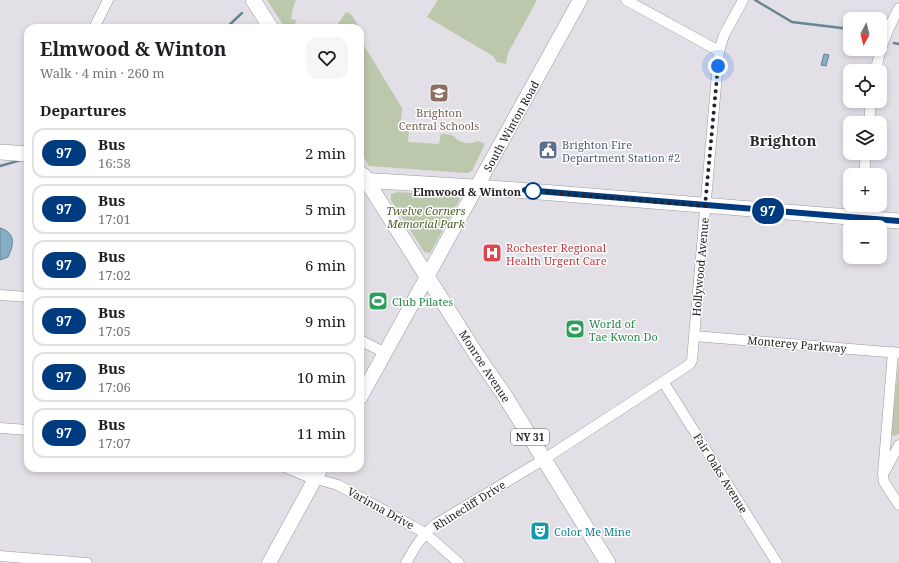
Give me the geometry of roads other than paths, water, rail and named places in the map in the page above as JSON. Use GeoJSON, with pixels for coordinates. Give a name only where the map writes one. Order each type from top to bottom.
{"type":"FeatureCollection","features":[{"type":"Feature","properties":{"kind":"main road"},"geometry":{"type":"LineString","coordinates":[[253,0],[268,24]]}},
{"type":"Feature","properties":{"kind":"main road","name":"South Winton Road"},"geometry":{"type":"LineString","coordinates":[[364,391],[580,0]]}},
{"type":"Feature","properties":{"kind":"main road"},"geometry":{"type":"LineString","coordinates":[[0,152],[24,154]]}},
{"type":"Feature","properties":{"kind":"main road"},"geometry":{"type":"LineString","coordinates":[[364,177],[705,206],[843,211]]}},
{"type":"Feature","properties":{"kind":"main road","name":"Monroe Avenue"},"geometry":{"type":"LineString","coordinates":[[364,180],[476,354],[503,393],[608,563]]}},
{"type":"Feature","properties":{"kind":"main road"},"geometry":{"type":"LineString","coordinates":[[861,212],[899,221]]}},
{"type":"Feature","properties":{"kind":"main road"},"geometry":{"type":"LineString","coordinates":[[269,563],[318,473]]}},
{"type":"Feature","properties":{"kind":"street"},"geometry":{"type":"LineString","coordinates":[[96,24],[108,0]]}},
{"type":"Feature","properties":{"kind":"street"},"geometry":{"type":"LineString","coordinates":[[626,0],[719,51]]}},
{"type":"Feature","properties":{"kind":"street","name":"Hollywood Avenue"},"geometry":{"type":"LineString","coordinates":[[543,460],[664,383],[690,364],[692,360],[719,51],[724,35],[743,0]]}},
{"type":"Feature","properties":{"kind":"street"},"geometry":{"type":"LineString","coordinates":[[878,64],[888,30],[899,8]]}},
{"type":"Feature","properties":{"kind":"street"},"geometry":{"type":"LineString","coordinates":[[0,295],[24,297]]}},
{"type":"Feature","properties":{"kind":"street","name":"Monterey Parkway"},"geometry":{"type":"LineString","coordinates":[[694,336],[896,352]]}},
{"type":"Feature","properties":{"kind":"street"},"geometry":{"type":"LineString","coordinates":[[364,342],[385,353]]}},
{"type":"Feature","properties":{"kind":"street"},"geometry":{"type":"LineString","coordinates":[[896,352],[883,474],[884,482],[899,505]]}},
{"type":"Feature","properties":{"kind":"street","name":"Fair Oaks Avenue"},"geometry":{"type":"LineString","coordinates":[[664,383],[777,563]]}},
{"type":"Feature","properties":{"kind":"street"},"geometry":{"type":"LineString","coordinates":[[0,428],[24,430]]}},
{"type":"Feature","properties":{"kind":"street"},"geometry":{"type":"LineString","coordinates":[[883,474],[899,445]]}},
{"type":"Feature","properties":{"kind":"street","name":"Rhinecliff Drive"},"geometry":{"type":"LineString","coordinates":[[406,563],[425,533],[436,524],[543,460]]}},
{"type":"Feature","properties":{"kind":"street","name":"Varinna Drive"},"geometry":{"type":"LineString","coordinates":[[296,472],[306,476],[318,473],[425,533],[459,563]]}},
{"type":"Feature","properties":{"kind":"street"},"geometry":{"type":"LineString","coordinates":[[0,556],[87,563]]}},
{"type":"Feature","properties":{"kind":"water"},"geometry":{"type":"Polygon","coordinates":[[[824,54],[829,55],[826,66],[821,65],[824,54]]]}},
{"type":"Feature","properties":{"kind":"water"},"geometry":{"type":"Polygon","coordinates":[[[0,228],[5,230],[11,236],[12,248],[8,257],[0,260],[0,228]]]}},
{"type":"Feature","properties":{"kind":"waterway"},"geometry":{"type":"LineString","coordinates":[[755,0],[792,22],[843,28]]}},
{"type":"Feature","properties":{"kind":"waterway"},"geometry":{"type":"LineString","coordinates":[[230,24],[242,13]]}},
{"type":"Feature","properties":{"kind":"waterway"},"geometry":{"type":"LineString","coordinates":[[894,43],[899,44]]}},
{"type":"Feature","properties":{"kind":"waterway"},"geometry":{"type":"LineString","coordinates":[[0,166],[21,160]]}},
{"type":"Feature","properties":{"kind":"place","name":"Brighton Central Schools"},"geometry":{"type":"Point","coordinates":[439,93]}},
{"type":"Feature","properties":{"kind":"place","name":"Brighton Fire Department Station #2"},"geometry":{"type":"Point","coordinates":[548,150]}},
{"type":"Feature","properties":{"kind":"place","name":"Elmwood & Winton"},"geometry":{"type":"Point","coordinates":[533,191]}},
{"type":"Feature","properties":{"kind":"place","name":"Rochester Regional Health Urgent Care"},"geometry":{"type":"Point","coordinates":[492,253]}},
{"type":"Feature","properties":{"kind":"place","name":"Club Pilates"},"geometry":{"type":"Point","coordinates":[378,301]}},
{"type":"Feature","properties":{"kind":"place","name":"World of Tae Kwon Do"},"geometry":{"type":"Point","coordinates":[575,329]}},
{"type":"Feature","properties":{"kind":"place","name":"Color Me Mine"},"geometry":{"type":"Point","coordinates":[540,531]}},
{"type":"Feature","properties":{"kind":"district","name":"Brighton"},"geometry":{"type":"Point","coordinates":[783,140]}},
{"type":"Feature","properties":{"kind":"park label","name":"Twelve Corners Memorial Park"},"geometry":{"type":"Point","coordinates":[426,216]}}]}
